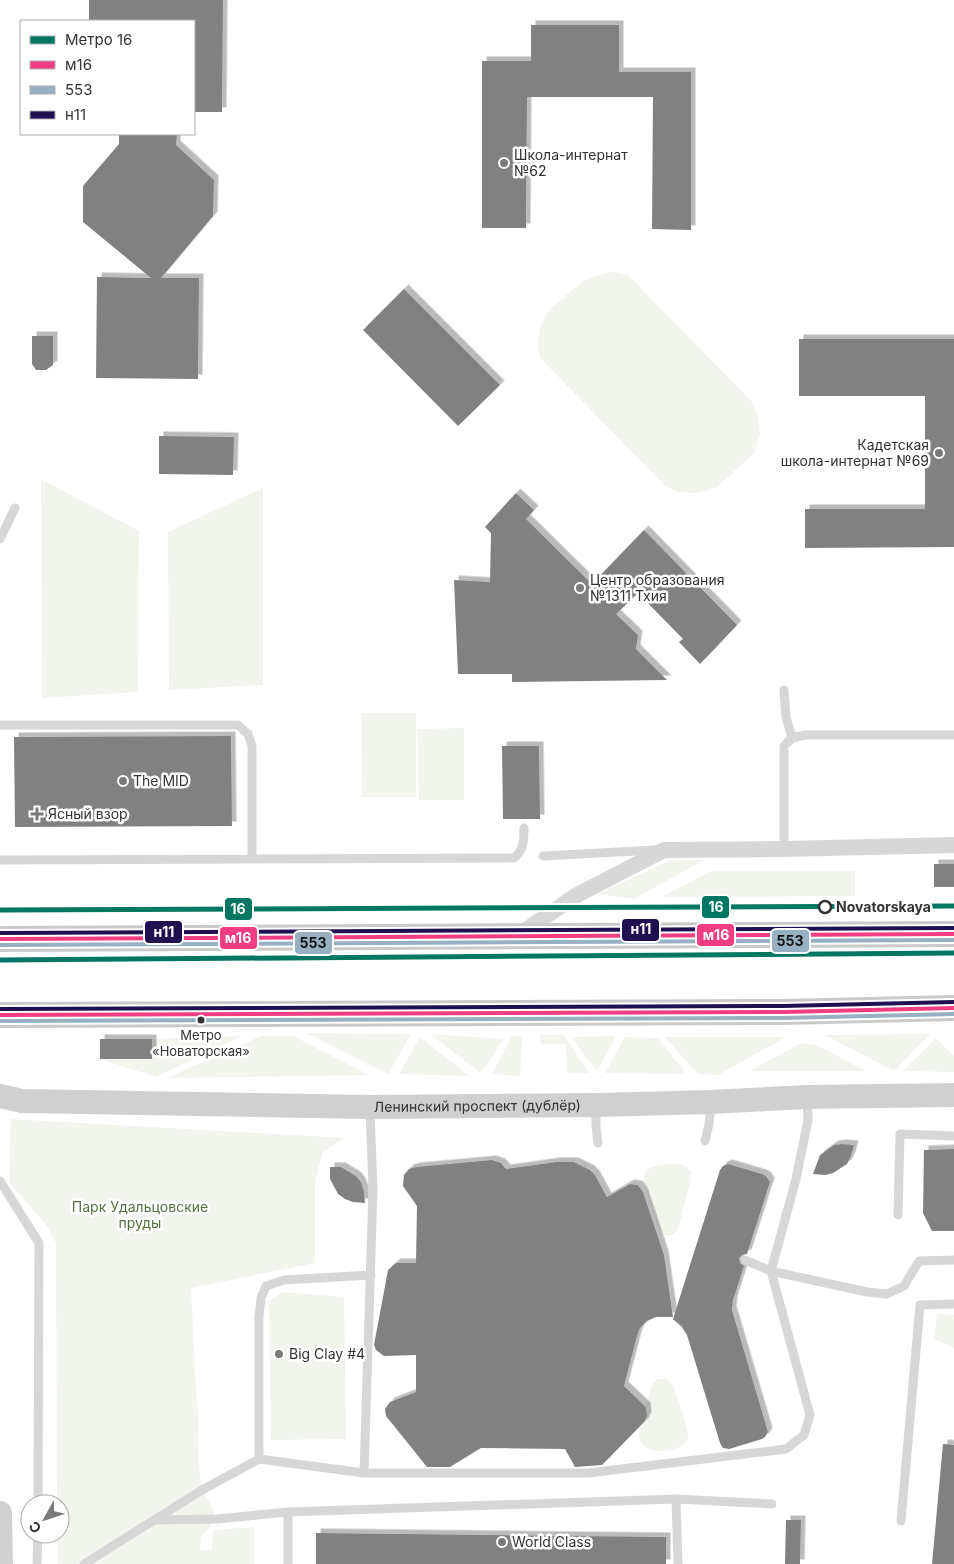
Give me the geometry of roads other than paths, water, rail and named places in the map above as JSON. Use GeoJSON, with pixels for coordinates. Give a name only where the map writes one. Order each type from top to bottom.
{"type":"FeatureCollection","features":[{"type":"Feature","properties":{"kind":"main road"},"geometry":{"type":"LineString","coordinates":[[0,939],[954,934]]}},
{"type":"Feature","properties":{"kind":"main road"},"geometry":{"type":"LineString","coordinates":[[0,1015],[783,1012],[954,1008]]}},
{"type":"Feature","properties":{"kind":"street"},"geometry":{"type":"LineString","coordinates":[[516,936],[577,895],[664,850],[784,850],[954,845]]}},
{"type":"Feature","properties":{"kind":"street","name":"Ленинский проспект (дублёр)"},"geometry":{"type":"LineString","coordinates":[[0,1096],[22,1101],[370,1107],[596,1106],[954,1094]]}},
{"type":"Feature","properties":{"kind":"street"},"geometry":{"type":"LineString","coordinates":[[0,1513],[1,1564]]}},
{"type":"Feature","properties":{"kind":"lane"},"geometry":{"type":"LineString","coordinates":[[0,539],[15,508]]}},
{"type":"Feature","properties":{"kind":"lane"},"geometry":{"type":"LineString","coordinates":[[784,690],[786,717],[792,738]]}},
{"type":"Feature","properties":{"kind":"lane"},"geometry":{"type":"LineString","coordinates":[[0,725],[238,726],[248,734],[252,746],[252,859]]}},
{"type":"Feature","properties":{"kind":"lane"},"geometry":{"type":"LineString","coordinates":[[784,850],[784,746],[792,738],[805,735],[954,735]]}},
{"type":"Feature","properties":{"kind":"lane"},"geometry":{"type":"LineString","coordinates":[[0,860],[514,858],[520,853],[523,845],[524,828]]}},
{"type":"Feature","properties":{"kind":"lane"},"geometry":{"type":"LineString","coordinates":[[543,856],[664,850]]}},
{"type":"Feature","properties":{"kind":"lane"},"geometry":{"type":"LineString","coordinates":[[84,1564],[202,1490],[259,1459],[364,1473],[588,1473],[786,1449],[804,1435],[810,1415],[772,1271],[796,1178],[808,1120],[807,1098]]}},
{"type":"Feature","properties":{"kind":"lane"},"geometry":{"type":"LineString","coordinates":[[705,1141],[710,1124],[711,1102]]}},
{"type":"Feature","properties":{"kind":"lane"},"geometry":{"type":"LineString","coordinates":[[596,1106],[598,1143]]}},
{"type":"Feature","properties":{"kind":"lane"},"geometry":{"type":"LineString","coordinates":[[364,1473],[373,1190],[370,1107]]}},
{"type":"Feature","properties":{"kind":"lane"},"geometry":{"type":"LineString","coordinates":[[898,1215],[900,1134],[954,1136]]}},
{"type":"Feature","properties":{"kind":"lane"},"geometry":{"type":"LineString","coordinates":[[0,1181],[39,1243],[38,1494]]}},
{"type":"Feature","properties":{"kind":"lane"},"geometry":{"type":"LineString","coordinates":[[746,1260],[772,1271],[867,1292],[887,1294],[904,1286],[919,1261],[954,1260]]}},
{"type":"Feature","properties":{"kind":"lane"},"geometry":{"type":"LineString","coordinates":[[259,1459],[259,1317],[261,1298],[266,1286],[284,1280],[371,1275]]}},
{"type":"Feature","properties":{"kind":"lane"},"geometry":{"type":"LineString","coordinates":[[901,1521],[920,1304],[954,1304]]}},
{"type":"Feature","properties":{"kind":"lane"},"geometry":{"type":"LineString","coordinates":[[154,1520],[217,1518],[288,1512],[676,1500],[772,1504]]}},
{"type":"Feature","properties":{"kind":"lane"},"geometry":{"type":"LineString","coordinates":[[676,1500],[678,1564]]}},
{"type":"Feature","properties":{"kind":"lane"},"geometry":{"type":"LineString","coordinates":[[288,1512],[288,1564]]}},
{"type":"Feature","properties":{"kind":"lane"},"geometry":{"type":"LineString","coordinates":[[37,1564],[38,1544]]}},
{"type":"Feature","properties":{"kind":"metro line","name":"16"},"geometry":{"type":"LineString","coordinates":[[0,910],[954,906]]}},
{"type":"Feature","properties":{"kind":"metro line","name":"16"},"geometry":{"type":"LineString","coordinates":[[0,960],[954,953]]}},
{"type":"Feature","properties":{"kind":"place","name":"Школа-интернат №62"},"geometry":{"type":"Point","coordinates":[504,163]}},
{"type":"Feature","properties":{"kind":"place","name":"Кадетская школа-интернат №69"},"geometry":{"type":"Point","coordinates":[939,453]}},
{"type":"Feature","properties":{"kind":"place","name":"Центр образования №1311 Тхия"},"geometry":{"type":"Point","coordinates":[580,588]}},
{"type":"Feature","properties":{"kind":"place","name":"The MID"},"geometry":{"type":"Point","coordinates":[123,781]}},
{"type":"Feature","properties":{"kind":"place","name":"Ясный взор"},"geometry":{"type":"Point","coordinates":[37,814]}},
{"type":"Feature","properties":{"kind":"place","name":"Novatorskaya"},"geometry":{"type":"Point","coordinates":[825,907]}},
{"type":"Feature","properties":{"kind":"place","name":"Метро «Новаторская»"},"geometry":{"type":"Point","coordinates":[201,1020]}},
{"type":"Feature","properties":{"kind":"place","name":"Big Clay #4"},"geometry":{"type":"Point","coordinates":[279,1354]}},
{"type":"Feature","properties":{"kind":"place","name":"World Class"},"geometry":{"type":"Point","coordinates":[502,1542]}},
{"type":"Feature","properties":{"kind":"park label","name":"Парк Удальцовские пруды"},"geometry":{"type":"Point","coordinates":[140,1216]}}]}
